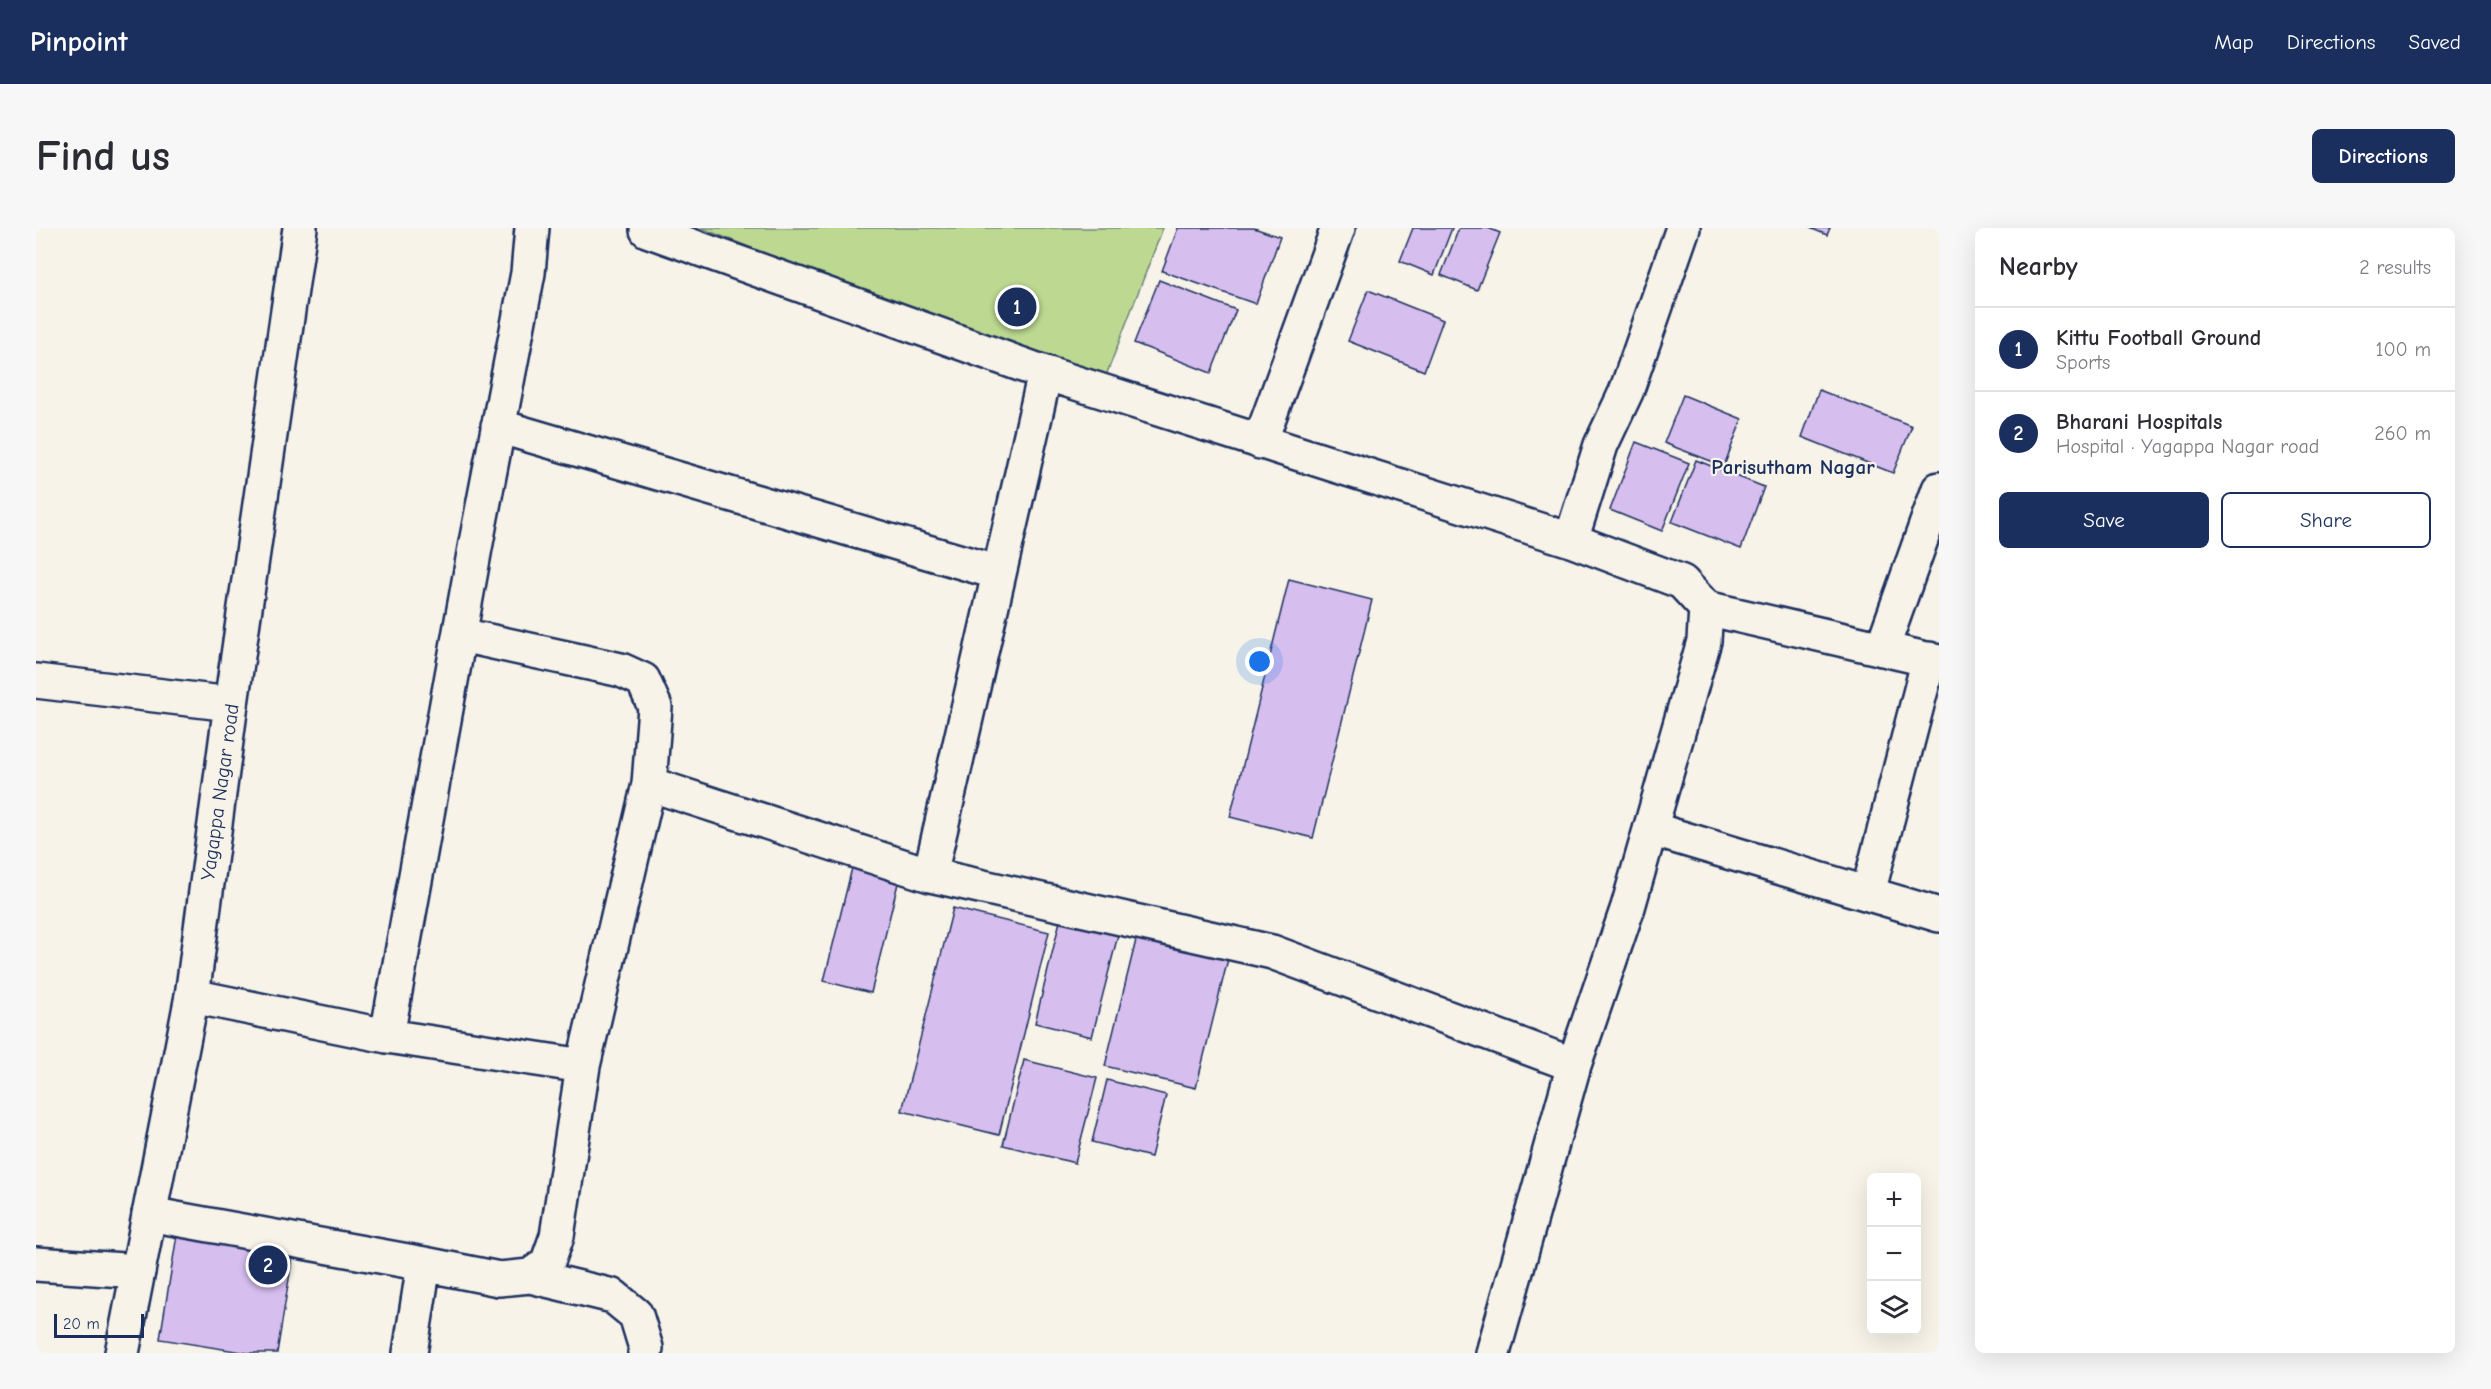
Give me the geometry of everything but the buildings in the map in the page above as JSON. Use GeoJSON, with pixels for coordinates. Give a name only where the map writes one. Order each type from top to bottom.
{"type":"FeatureCollection","features":[{"type":"Feature","properties":{"kind":"street","name":"Yagappa Nagar road"},"geometry":{"type":"LineString","coordinates":[[122,1353],[192,996],[231,704],[300,228]]}},
{"type":"Feature","properties":{"kind":"street"},"geometry":{"type":"LineString","coordinates":[[387,1036],[528,273],[532,228]]}},
{"type":"Feature","properties":{"kind":"street"},"geometry":{"type":"LineString","coordinates":[[1260,442],[1338,228]]}},
{"type":"Feature","properties":{"kind":"street"},"geometry":{"type":"LineString","coordinates":[[1571,540],[1601,446],[1626,392],[1683,228]]}},
{"type":"Feature","properties":{"kind":"street"},"geometry":{"type":"LineString","coordinates":[[645,229],[1045,373],[1571,540],[1682,582],[1706,608],[1934,661],[1868,893]]}},
{"type":"Feature","properties":{"kind":"street"},"geometry":{"type":"LineString","coordinates":[[930,874],[1045,373]]}},
{"type":"Feature","properties":{"kind":"street"},"geometry":{"type":"LineString","coordinates":[[498,426],[999,573]]}},
{"type":"Feature","properties":{"kind":"street"},"geometry":{"type":"LineString","coordinates":[[1882,649],[1939,489]]}},
{"type":"Feature","properties":{"kind":"street"},"geometry":{"type":"LineString","coordinates":[[1493,1353],[1574,1065],[1628,907],[1651,829],[1704,641],[1706,608]]}},
{"type":"Feature","properties":{"kind":"street"},"geometry":{"type":"LineString","coordinates":[[461,635],[621,670],[643,680],[655,707],[649,784],[583,1066],[557,1236],[548,1264],[530,1276]]}},
{"type":"Feature","properties":{"kind":"street"},"geometry":{"type":"LineString","coordinates":[[36,681],[231,704]]}},
{"type":"Feature","properties":{"kind":"street"},"geometry":{"type":"LineString","coordinates":[[649,784],[930,874],[1272,952],[1574,1065]]}},
{"type":"Feature","properties":{"kind":"street"},"geometry":{"type":"LineString","coordinates":[[1651,829],[1939,915]]}},
{"type":"Feature","properties":{"kind":"street"},"geometry":{"type":"LineString","coordinates":[[192,996],[387,1036],[583,1066]]}},
{"type":"Feature","properties":{"kind":"street"},"geometry":{"type":"LineString","coordinates":[[149,1214],[499,1279],[530,1276],[613,1296],[636,1315],[646,1348],[645,1353]]}},
{"type":"Feature","properties":{"kind":"street"},"geometry":{"type":"LineString","coordinates":[[36,1264],[138,1271]]}},
{"type":"Feature","properties":{"kind":"street"},"geometry":{"type":"LineString","coordinates":[[411,1353],[424,1264]]}},
{"type":"Feature","properties":{"kind":"green space"},"geometry":{"type":"Polygon","coordinates":[[[701,228],[1163,228],[1102,386],[701,228]]]}},
{"type":"Feature","properties":{"kind":"place","name":"Kittu Football Ground"},"geometry":{"type":"Point","coordinates":[1017,307]}},
{"type":"Feature","properties":{"kind":"place","name":"Bharani Hospitals"},"geometry":{"type":"Point","coordinates":[268,1265]}},
{"type":"Feature","properties":{"kind":"district","name":"Parisutham Nagar"},"geometry":{"type":"Point","coordinates":[1793,467]}}]}
